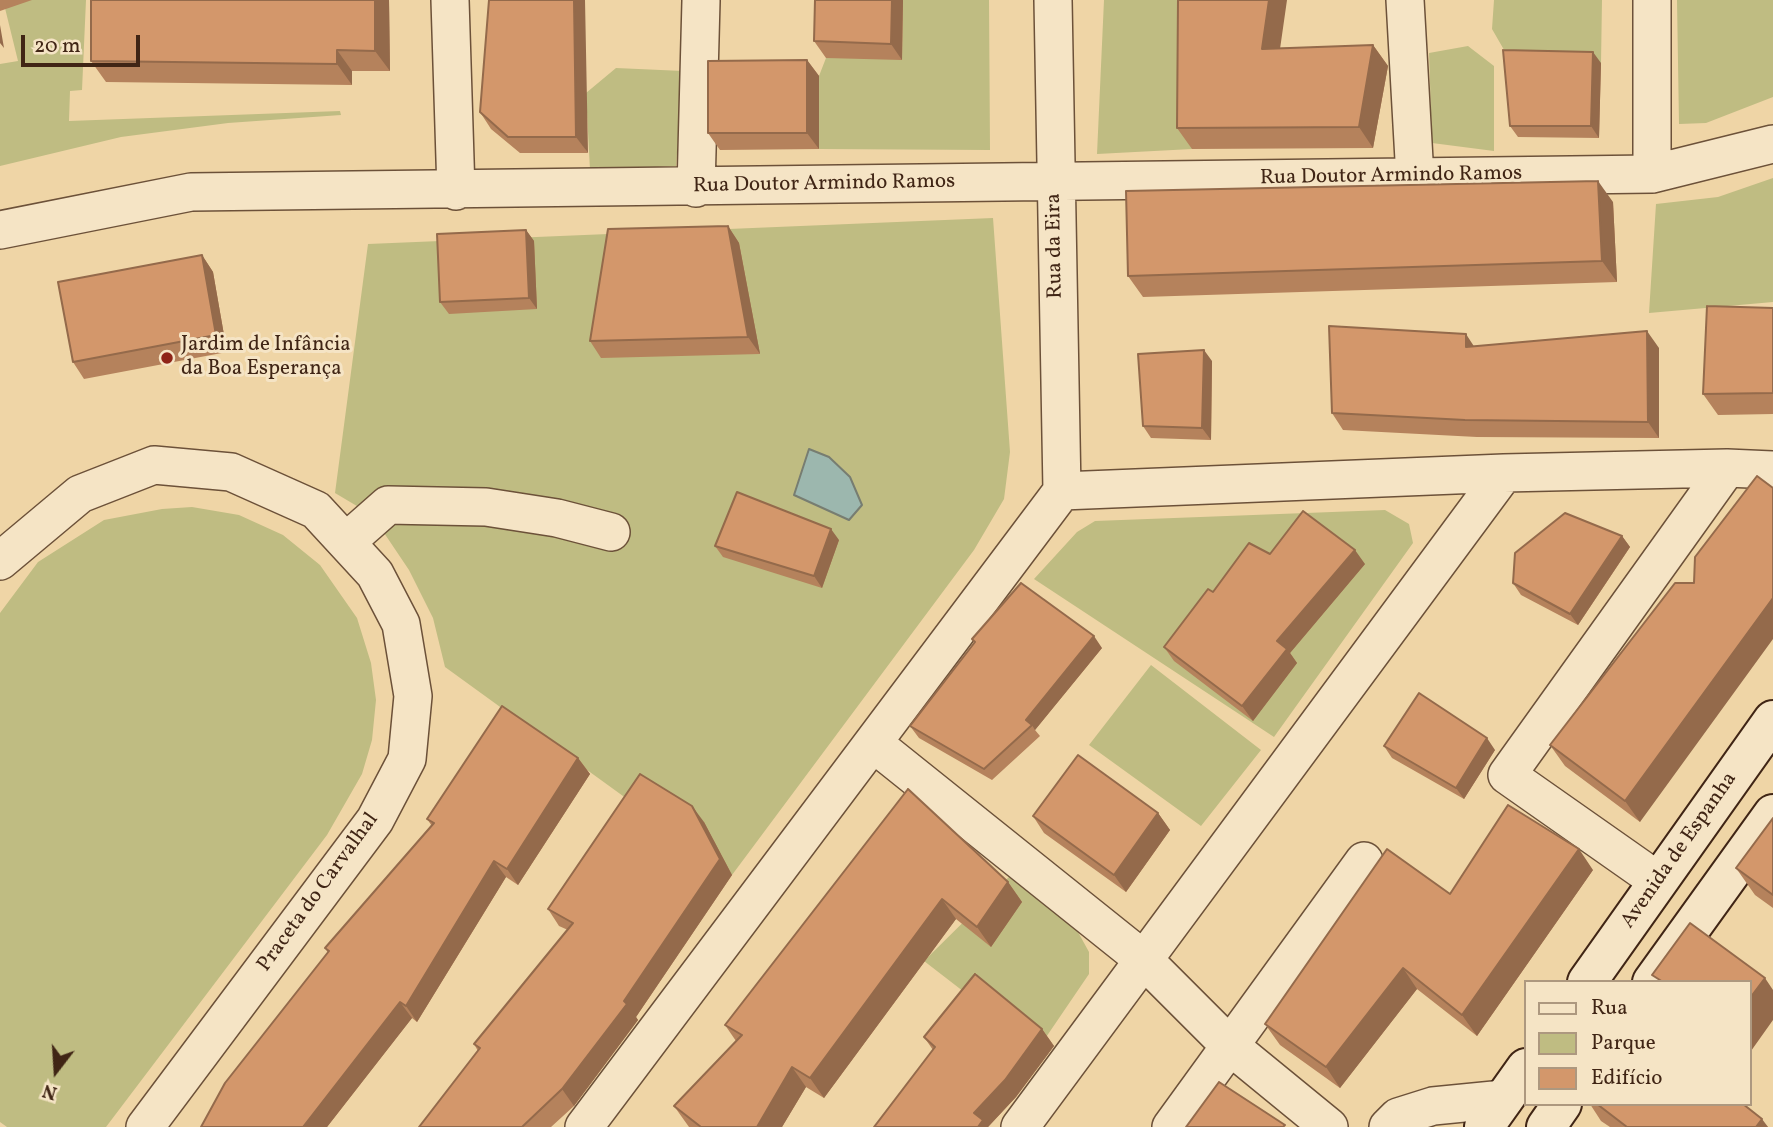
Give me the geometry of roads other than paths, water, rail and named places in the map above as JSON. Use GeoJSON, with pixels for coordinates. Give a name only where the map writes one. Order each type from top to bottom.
{"type":"FeatureCollection","features":[{"type":"Feature","properties":{"kind":"main road","name":"Avenida de Espanha"},"geometry":{"type":"LineString","coordinates":[[1588,980],[1773,720]]}},
{"type":"Feature","properties":{"kind":"main road"},"geometry":{"type":"LineString","coordinates":[[1653,980],[1773,814]]}},
{"type":"Feature","properties":{"kind":"main road"},"geometry":{"type":"LineString","coordinates":[[1494,1113],[1524,1071]]}},
{"type":"Feature","properties":{"kind":"main road"},"geometry":{"type":"LineString","coordinates":[[1546,1127],[1561,1106]]}},
{"type":"Feature","properties":{"kind":"street"},"geometry":{"type":"LineString","coordinates":[[450,0],[456,191]]}},
{"type":"Feature","properties":{"kind":"street"},"geometry":{"type":"LineString","coordinates":[[696,188],[698,0]]}},
{"type":"Feature","properties":{"kind":"street","name":"Rua da Eira"},"geometry":{"type":"LineString","coordinates":[[1053,0],[1054,181],[1062,491]]}},
{"type":"Feature","properties":{"kind":"street"},"geometry":{"type":"LineString","coordinates":[[1405,0],[1415,178]]}},
{"type":"Feature","properties":{"kind":"street"},"geometry":{"type":"LineString","coordinates":[[1652,0],[1653,174]]}},
{"type":"Feature","properties":{"kind":"street","name":"Rua Doutor Armindo Ramos"},"geometry":{"type":"LineString","coordinates":[[0,230],[191,192],[456,191],[1653,174],[1773,144]]}},
{"type":"Feature","properties":{"kind":"street","name":"Praceta do Carvalhal"},"geometry":{"type":"LineString","coordinates":[[0,561],[80,494],[154,465],[232,472],[316,510],[375,575],[401,624],[413,696],[407,759],[375,820],[145,1127]]}},
{"type":"Feature","properties":{"kind":"street"},"geometry":{"type":"LineString","coordinates":[[1658,881],[1507,775],[1727,468]]}},
{"type":"Feature","properties":{"kind":"street"},"geometry":{"type":"LineString","coordinates":[[584,1127],[1062,491],[1504,473],[1727,468],[1773,470]]}},
{"type":"Feature","properties":{"kind":"street"},"geometry":{"type":"LineString","coordinates":[[1020,1127],[1504,473]]}},
{"type":"Feature","properties":{"kind":"street"},"geometry":{"type":"LineString","coordinates":[[346,542],[388,505],[486,507],[557,518],[611,532]]}},
{"type":"Feature","properties":{"kind":"street"},"geometry":{"type":"LineString","coordinates":[[873,743],[1144,960],[1230,1046],[1329,1127]]}},
{"type":"Feature","properties":{"kind":"street"},"geometry":{"type":"LineString","coordinates":[[1171,1127],[1364,861]]}},
{"type":"Feature","properties":{"kind":"street"},"geometry":{"type":"LineString","coordinates":[[1388,1127],[1398,1117],[1433,1106],[1494,1113]]}},
{"type":"Feature","properties":{"kind":"water"},"geometry":{"type":"Polygon","coordinates":[[[809,449],[829,457],[850,477],[862,505],[849,520],[794,495],[809,449]]]}},
{"type":"Feature","properties":{"kind":"place","name":"Jardim de Infância da Boa Esperança"},"geometry":{"type":"Point","coordinates":[167,358]}}]}
